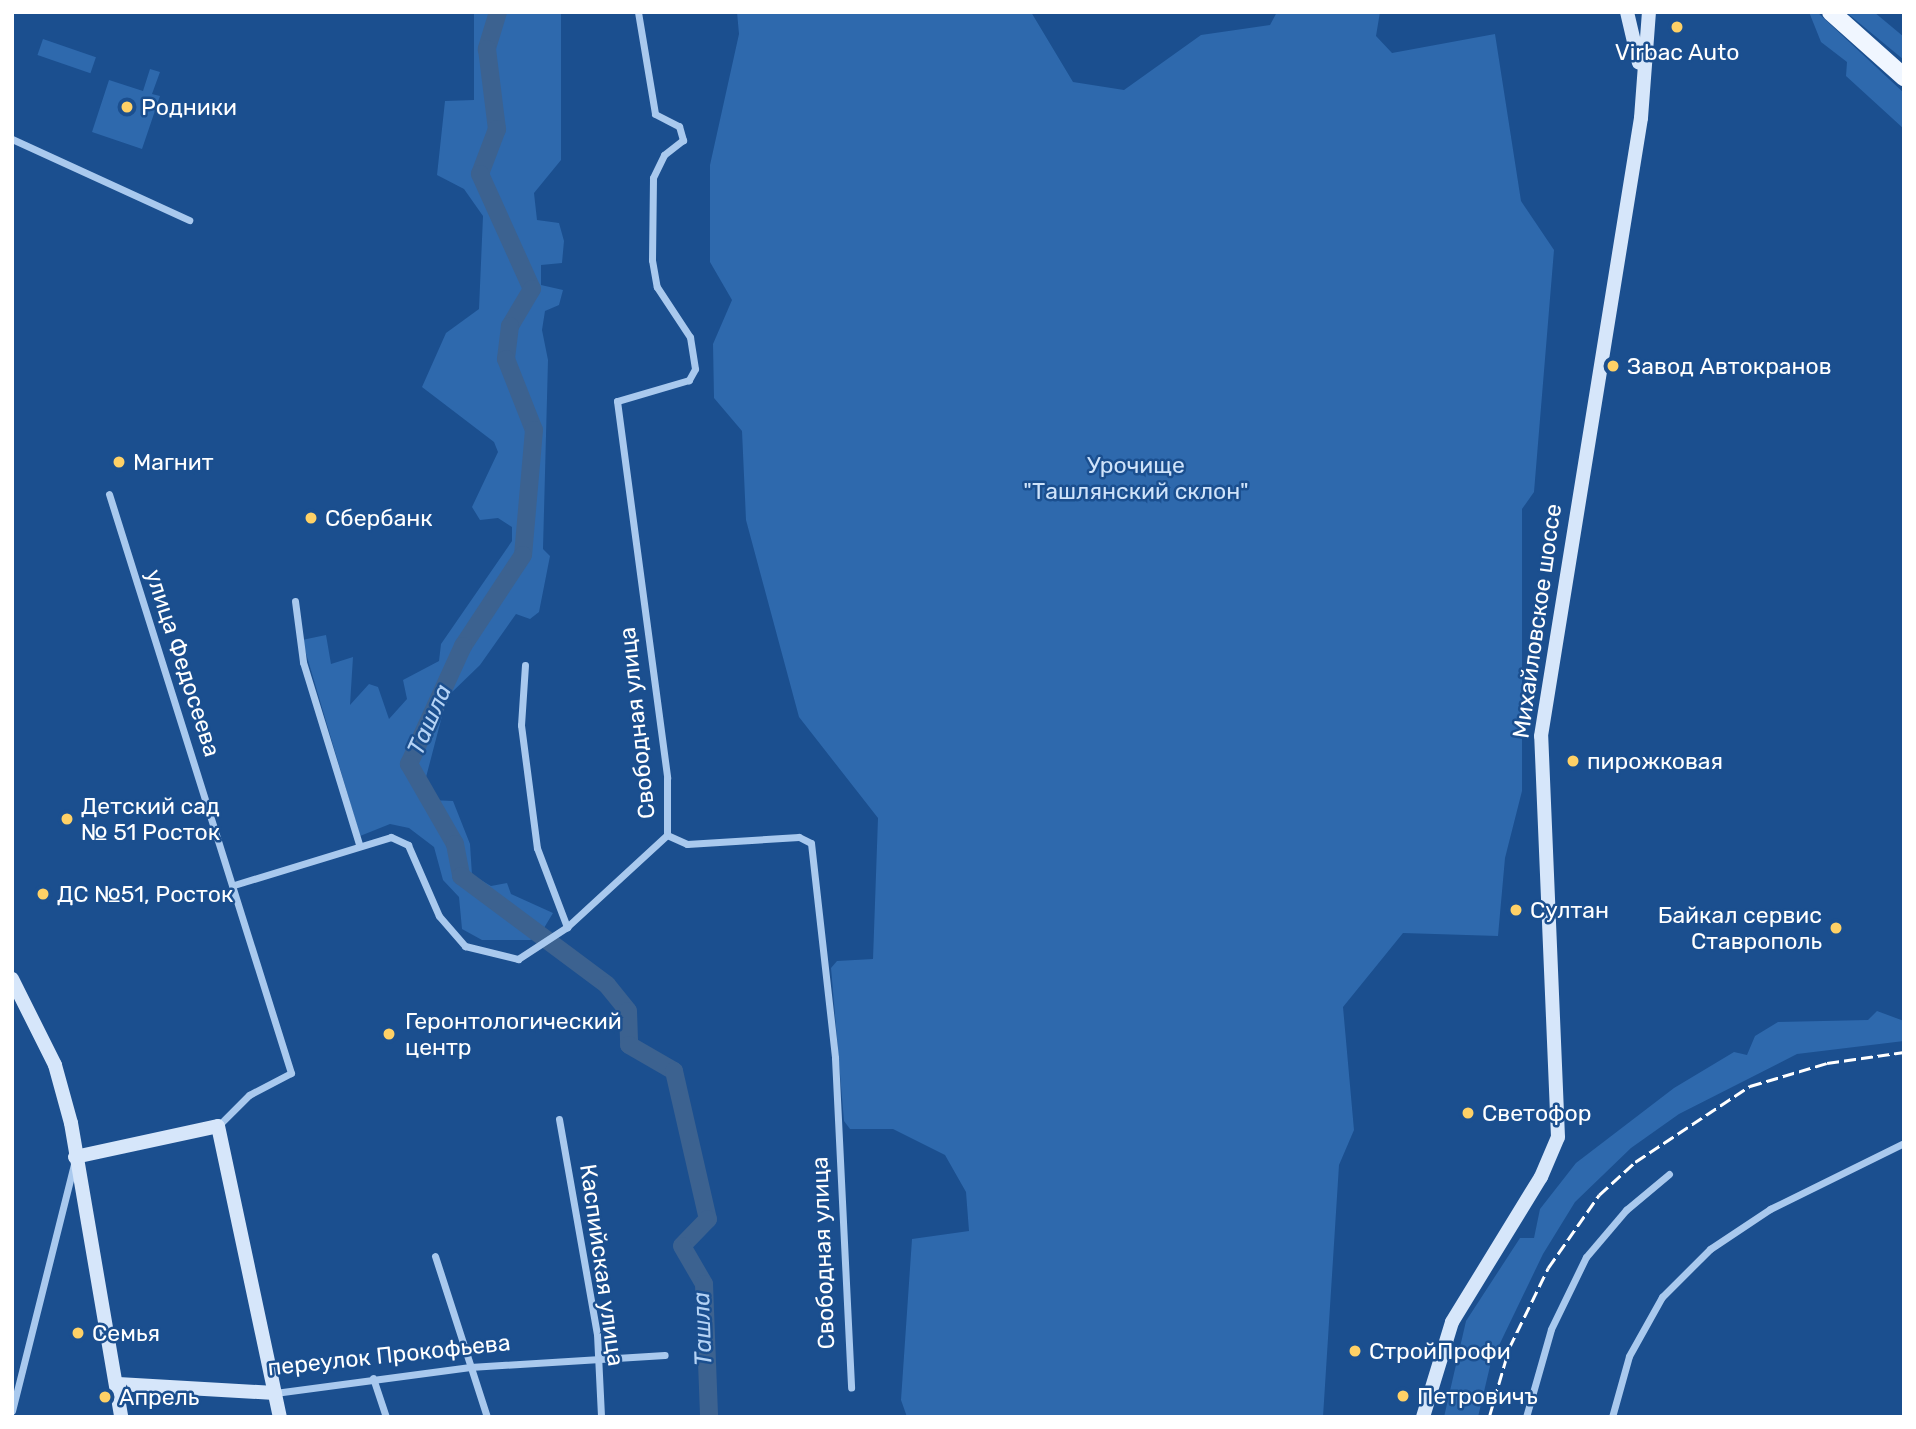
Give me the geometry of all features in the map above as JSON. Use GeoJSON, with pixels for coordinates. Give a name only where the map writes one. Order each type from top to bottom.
{"type":"FeatureCollection","features":[{"type":"Feature","properties":{"kind":"main road"},"geometry":{"type":"LineString","coordinates":[[1627,12],[1643,96]]}},
{"type":"Feature","properties":{"kind":"main road","name":"Михайловское шоссе"},"geometry":{"type":"LineString","coordinates":[[1423,1417],[1452,1322],[1541,1177],[1558,1137],[1541,736],[1643,96],[1648,12]]}},
{"type":"Feature","properties":{"kind":"main road"},"geometry":{"type":"LineString","coordinates":[[1831,12],[1904,77]]}},
{"type":"Feature","properties":{"kind":"main road"},"geometry":{"type":"LineString","coordinates":[[12,979],[55,1065],[118,1384],[121,1417]]}},
{"type":"Feature","properties":{"kind":"main road"},"geometry":{"type":"LineString","coordinates":[[75,1159],[218,1126],[280,1417]]}},
{"type":"Feature","properties":{"kind":"main road","name":"переулок Прокофьева"},"geometry":{"type":"LineString","coordinates":[[118,1384],[275,1393]]}},
{"type":"Feature","properties":{"kind":"street","name":"Свободная улица"},"geometry":{"type":"LineString","coordinates":[[638,12],[656,114],[678,126],[683,140],[664,155],[653,178],[652,260],[657,286],[690,337],[695,369],[689,380],[617,401],[667,778],[667,835],[687,844],[799,837],[811,844],[835,1058],[851,1388]]}},
{"type":"Feature","properties":{"kind":"street"},"geometry":{"type":"LineString","coordinates":[[12,139],[189,220]]}},
{"type":"Feature","properties":{"kind":"street","name":"улица Федосеева"},"geometry":{"type":"LineString","coordinates":[[109,494],[234,885],[290,1073],[249,1095],[218,1126]]}},
{"type":"Feature","properties":{"kind":"street"},"geometry":{"type":"LineString","coordinates":[[295,601],[303,662],[359,844]]}},
{"type":"Feature","properties":{"kind":"street"},"geometry":{"type":"LineString","coordinates":[[525,665],[521,725],[537,848],[567,927]]}},
{"type":"Feature","properties":{"kind":"street"},"geometry":{"type":"LineString","coordinates":[[234,885],[359,844],[391,837],[408,845],[439,916],[465,946],[518,959],[567,927],[667,835]]}},
{"type":"Feature","properties":{"kind":"street","name":"Каспийская улица"},"geometry":{"type":"LineString","coordinates":[[559,1119],[598,1356],[601,1417]]}},
{"type":"Feature","properties":{"kind":"street"},"geometry":{"type":"LineString","coordinates":[[1612,1417],[1629,1356],[1662,1297],[1710,1249],[1770,1209],[1904,1143]]}},
{"type":"Feature","properties":{"kind":"street"},"geometry":{"type":"LineString","coordinates":[[12,1411],[75,1159]]}},
{"type":"Feature","properties":{"kind":"street"},"geometry":{"type":"LineString","coordinates":[[1526,1417],[1551,1329],[1586,1257],[1626,1210],[1669,1174]]}},
{"type":"Feature","properties":{"kind":"street"},"geometry":{"type":"LineString","coordinates":[[435,1256],[487,1417]]}},
{"type":"Feature","properties":{"kind":"street","name":"переулок Прокофьева"},"geometry":{"type":"LineString","coordinates":[[275,1393],[470,1367],[598,1356],[666,1355]]}},
{"type":"Feature","properties":{"kind":"street"},"geometry":{"type":"LineString","coordinates":[[373,1378],[386,1417]]}},
{"type":"Feature","properties":{"kind":"green space"},"geometry":{"type":"Polygon","coordinates":[[[474,12],[561,12],[561,160],[534,193],[537,220],[559,223],[564,241],[562,263],[541,265],[541,285],[563,290],[559,305],[545,311],[542,330],[548,360],[543,549],[550,556],[539,612],[530,619],[516,614],[480,665],[447,697],[424,785],[431,800],[453,801],[470,844],[472,875],[491,886],[507,883],[511,894],[553,913],[538,938],[530,940],[482,940],[462,929],[459,897],[443,880],[434,847],[409,828],[390,824],[360,836],[302,640],[326,635],[331,664],[353,657],[350,705],[369,684],[378,687],[389,719],[407,699],[403,680],[439,661],[441,644],[512,541],[512,527],[498,518],[480,520],[472,507],[498,452],[494,442],[422,387],[446,333],[479,309],[483,216],[464,189],[437,175],[445,101],[474,100],[474,12]]]}},
{"type":"Feature","properties":{"kind":"green space","name":"Урочище \"Ташлянский склон\""},"geometry":{"type":"Polygon","coordinates":[[[737,12],[1031,12],[1073,82],[1124,90],[1201,35],[1270,25],[1277,12],[1380,12],[1376,36],[1392,53],[1495,34],[1521,201],[1554,250],[1534,492],[1522,509],[1522,791],[1505,858],[1498,936],[1403,933],[1343,1007],[1354,1130],[1339,1165],[1323,1417],[907,1417],[901,1400],[912,1239],[969,1231],[966,1192],[945,1155],[893,1129],[850,1129],[844,1121],[831,968],[837,961],[873,959],[878,818],[799,717],[746,520],[742,431],[714,398],[713,344],[732,300],[710,262],[710,165],[739,34],[737,12]]]}},
{"type":"Feature","properties":{"kind":"green space"},"geometry":{"type":"Polygon","coordinates":[[[1809,12],[1817,12],[1904,93],[1904,129],[1846,76],[1847,62],[1821,42],[1809,12]]]}},
{"type":"Feature","properties":{"kind":"green space"},"geometry":{"type":"Polygon","coordinates":[[[1846,12],[1874,12],[1904,37],[1904,60],[1846,12]]]}},
{"type":"Feature","properties":{"kind":"green space"},"geometry":{"type":"Polygon","coordinates":[[[43,39],[96,57],[90,73],[37,55],[43,39]]]}},
{"type":"Feature","properties":{"kind":"green space"},"geometry":{"type":"Polygon","coordinates":[[[150,69],[160,72],[152,94],[160,96],[142,149],[92,132],[109,80],[143,91],[150,69]]]}},
{"type":"Feature","properties":{"kind":"green space"},"geometry":{"type":"Polygon","coordinates":[[[1877,1011],[1904,1021],[1904,1041],[1797,1054],[1679,1114],[1631,1148],[1575,1202],[1543,1254],[1491,1362],[1478,1417],[1444,1417],[1466,1321],[1520,1238],[1534,1238],[1540,1209],[1576,1163],[1674,1088],[1734,1052],[1747,1055],[1755,1036],[1778,1022],[1868,1020],[1877,1011]]]}},
{"type":"Feature","properties":{"kind":"waterway","name":"Ташла"},"geometry":{"type":"LineString","coordinates":[[498,12],[487,49],[497,129],[480,174],[532,289],[510,326],[506,359],[534,430],[523,555],[463,646],[409,764],[455,844],[461,876],[607,985],[628,1011],[629,1045],[674,1071],[708,1219],[682,1246],[704,1284],[709,1417]]}},
{"type":"Feature","properties":{"kind":"railway"},"geometry":{"type":"LineString","coordinates":[[1489,1417],[1509,1348],[1548,1268],[1599,1195],[1635,1162],[1750,1086],[1827,1063],[1904,1052]]}},
{"type":"Feature","properties":{"kind":"place","name":"Virbac Auto"},"geometry":{"type":"Point","coordinates":[1677,27]}},
{"type":"Feature","properties":{"kind":"place","name":"Родники"},"geometry":{"type":"Point","coordinates":[127,107]}},
{"type":"Feature","properties":{"kind":"place","name":"Завод Автокранов"},"geometry":{"type":"Point","coordinates":[1613,366]}},
{"type":"Feature","properties":{"kind":"place","name":"Магнит"},"geometry":{"type":"Point","coordinates":[119,462]}},
{"type":"Feature","properties":{"kind":"place","name":"Сбербанк"},"geometry":{"type":"Point","coordinates":[311,518]}},
{"type":"Feature","properties":{"kind":"place","name":"пирожковая"},"geometry":{"type":"Point","coordinates":[1573,761]}},
{"type":"Feature","properties":{"kind":"place","name":"Детский сад № 51 Росток"},"geometry":{"type":"Point","coordinates":[67,819]}},
{"type":"Feature","properties":{"kind":"place","name":"ДС №51, Росток"},"geometry":{"type":"Point","coordinates":[43,894]}},
{"type":"Feature","properties":{"kind":"place","name":"Султан"},"geometry":{"type":"Point","coordinates":[1516,910]}},
{"type":"Feature","properties":{"kind":"place","name":"Байкал сервис Ставрополь"},"geometry":{"type":"Point","coordinates":[1836,928]}},
{"type":"Feature","properties":{"kind":"place","name":"Геронтологический центр"},"geometry":{"type":"Point","coordinates":[389,1034]}},
{"type":"Feature","properties":{"kind":"place","name":"Светофор"},"geometry":{"type":"Point","coordinates":[1468,1113]}},
{"type":"Feature","properties":{"kind":"place","name":"Семья"},"geometry":{"type":"Point","coordinates":[78,1333]}},
{"type":"Feature","properties":{"kind":"place","name":"СтройПрофи"},"geometry":{"type":"Point","coordinates":[1355,1351]}},
{"type":"Feature","properties":{"kind":"place","name":"Петровичъ"},"geometry":{"type":"Point","coordinates":[1403,1396]}},
{"type":"Feature","properties":{"kind":"place","name":"Апрель"},"geometry":{"type":"Point","coordinates":[105,1397]}}]}
